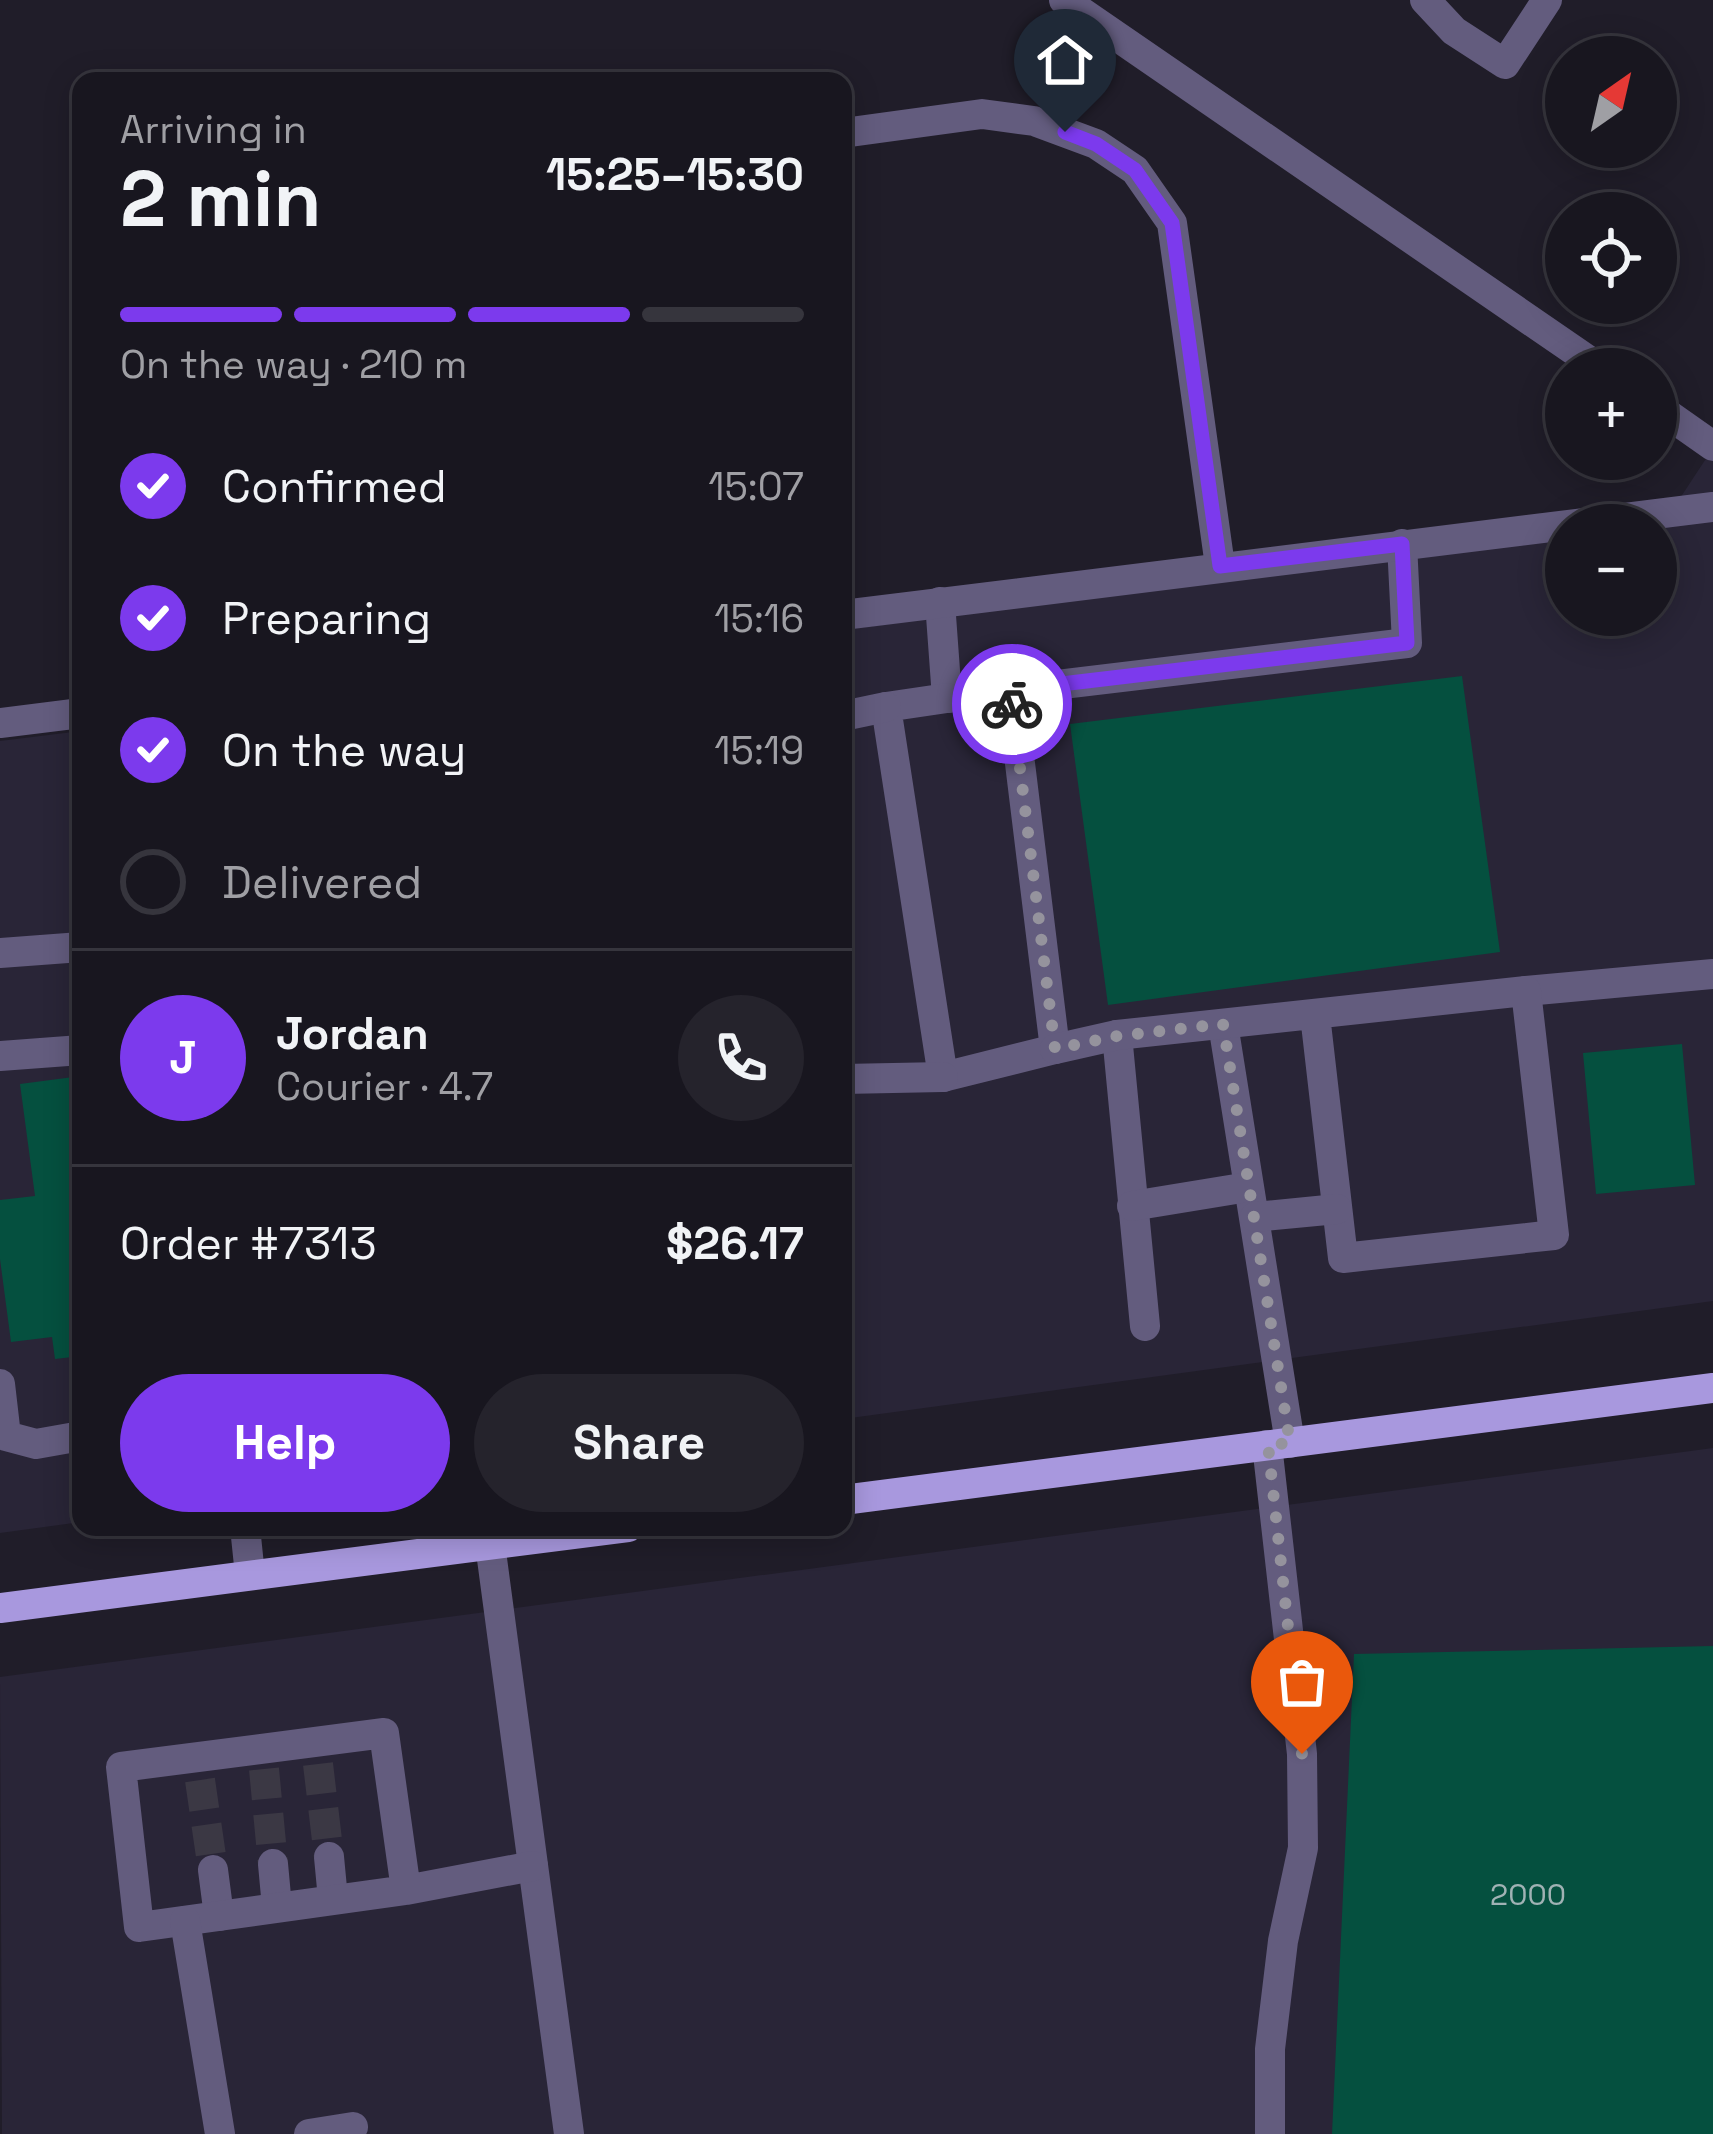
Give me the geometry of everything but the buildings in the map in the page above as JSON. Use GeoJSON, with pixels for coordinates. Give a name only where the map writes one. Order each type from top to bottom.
{"type":"FeatureCollection","features":[{"type":"Feature","properties":{"kind":"main road"},"geometry":{"type":"LineString","coordinates":[[852,1499],[1713,1388]]}},
{"type":"Feature","properties":{"kind":"main road"},"geometry":{"type":"LineString","coordinates":[[0,1608],[555,1536]]}},
{"type":"Feature","properties":{"kind":"street"},"geometry":{"type":"LineString","coordinates":[[1064,0],[1570,348]]}},
{"type":"Feature","properties":{"kind":"street"},"geometry":{"type":"LineString","coordinates":[[1425,0],[1454,31],[1505,64],[1547,0]]}},
{"type":"Feature","properties":{"kind":"street"},"geometry":{"type":"LineString","coordinates":[[852,132],[982,114],[1000,116],[1034,121],[1096,144],[1135,170],[1172,223],[1220,566]]}},
{"type":"Feature","properties":{"kind":"street"},"geometry":{"type":"LineString","coordinates":[[1677,421],[1713,446]]}},
{"type":"Feature","properties":{"kind":"street"},"geometry":{"type":"LineString","coordinates":[[852,614],[1713,507]]}},
{"type":"Feature","properties":{"kind":"street"},"geometry":{"type":"LineString","coordinates":[[852,714],[947,698],[1407,643],[1402,544]]}},
{"type":"Feature","properties":{"kind":"street"},"geometry":{"type":"LineString","coordinates":[[940,602],[947,698]]}},
{"type":"Feature","properties":{"kind":"street"},"geometry":{"type":"LineString","coordinates":[[1011,690],[1055,1049]]}},
{"type":"Feature","properties":{"kind":"street"},"geometry":{"type":"LineString","coordinates":[[886,707],[943,1077]]}},
{"type":"Feature","properties":{"kind":"street"},"geometry":{"type":"LineString","coordinates":[[0,723],[72,714]]}},
{"type":"Feature","properties":{"kind":"street"},"geometry":{"type":"LineString","coordinates":[[0,953],[72,948]]}},
{"type":"Feature","properties":{"kind":"street"},"geometry":{"type":"LineString","coordinates":[[852,1079],[943,1077],[1117,1036],[1713,974]]}},
{"type":"Feature","properties":{"kind":"street"},"geometry":{"type":"LineString","coordinates":[[1315,1015],[1343,1258],[1554,1235],[1526,992]]}},
{"type":"Feature","properties":{"kind":"street"},"geometry":{"type":"LineString","coordinates":[[1223,1024],[1252,1202],[1279,1444],[1302,1754],[1303,1848],[1282,1941],[1270,2049],[1270,2134]]}},
{"type":"Feature","properties":{"kind":"street"},"geometry":{"type":"LineString","coordinates":[[1117,1036],[1145,1326]]}},
{"type":"Feature","properties":{"kind":"street"},"geometry":{"type":"LineString","coordinates":[[0,1056],[72,1051]]}},
{"type":"Feature","properties":{"kind":"street"},"geometry":{"type":"LineString","coordinates":[[1132,1206],[1252,1202],[1337,1209]]}},
{"type":"Feature","properties":{"kind":"street"},"geometry":{"type":"LineString","coordinates":[[0,1384],[6,1436],[36,1444],[72,1438]]}},
{"type":"Feature","properties":{"kind":"street"},"geometry":{"type":"LineString","coordinates":[[245,1536],[250,1576]]}},
{"type":"Feature","properties":{"kind":"street"},"geometry":{"type":"LineString","coordinates":[[490,1544],[569,2134]]}},
{"type":"Feature","properties":{"kind":"street"},"geometry":{"type":"LineString","coordinates":[[406,1890],[384,1733],[317,1752],[199,1769],[121,1767],[140,1927],[406,1890],[533,1866]]}},
{"type":"Feature","properties":{"kind":"street"},"geometry":{"type":"LineString","coordinates":[[329,1857],[333,1899]]}},
{"type":"Feature","properties":{"kind":"street"},"geometry":{"type":"LineString","coordinates":[[273,1864],[277,1907]]}},
{"type":"Feature","properties":{"kind":"street"},"geometry":{"type":"LineString","coordinates":[[213,1870],[220,1916]]}},
{"type":"Feature","properties":{"kind":"street"},"geometry":{"type":"LineString","coordinates":[[185,1921],[220,2134]]}},
{"type":"Feature","properties":{"kind":"street"},"geometry":{"type":"LineString","coordinates":[[308,2134],[353,2127]]}},
{"type":"Feature","properties":{"kind":"shaded area"},"geometry":{"type":"Polygon","coordinates":[[[1713,448],[1713,1301],[852,1418],[852,629],[1545,537],[1545,636],[1677,636],[1676,504],[1713,448]]]}},
{"type":"Feature","properties":{"kind":"shaded area"},"geometry":{"type":"Polygon","coordinates":[[[72,732],[72,1523],[0,1533],[0,741],[72,732]]]}},
{"type":"Feature","properties":{"kind":"shaded area"},"geometry":{"type":"Polygon","coordinates":[[[1713,1448],[1713,2134],[2,2134],[0,1677],[1713,1448]]]}},
{"type":"Feature","properties":{"kind":"tunnel"},"geometry":{"type":"LineString","coordinates":[[318,1764],[329,1857]]}},
{"type":"Feature","properties":{"kind":"tunnel"},"geometry":{"type":"LineString","coordinates":[[264,1769],[273,1864]]}},
{"type":"Feature","properties":{"kind":"tunnel"},"geometry":{"type":"LineString","coordinates":[[200,1780],[213,1870]]}},
{"type":"Feature","properties":{"kind":"way so far"},"geometry":{"type":"LineString","coordinates":[[1012,704],[1055,1049],[1117,1036],[1223,1024],[1290,1443],[1268,1445],[1302,1754]]}},
{"type":"Feature","properties":{"kind":"route"},"geometry":{"type":"LineString","coordinates":[[1012,704],[1011,690],[1407,643],[1402,544],[1220,566],[1172,223],[1135,170],[1096,144],[1065,132]]}}]}
